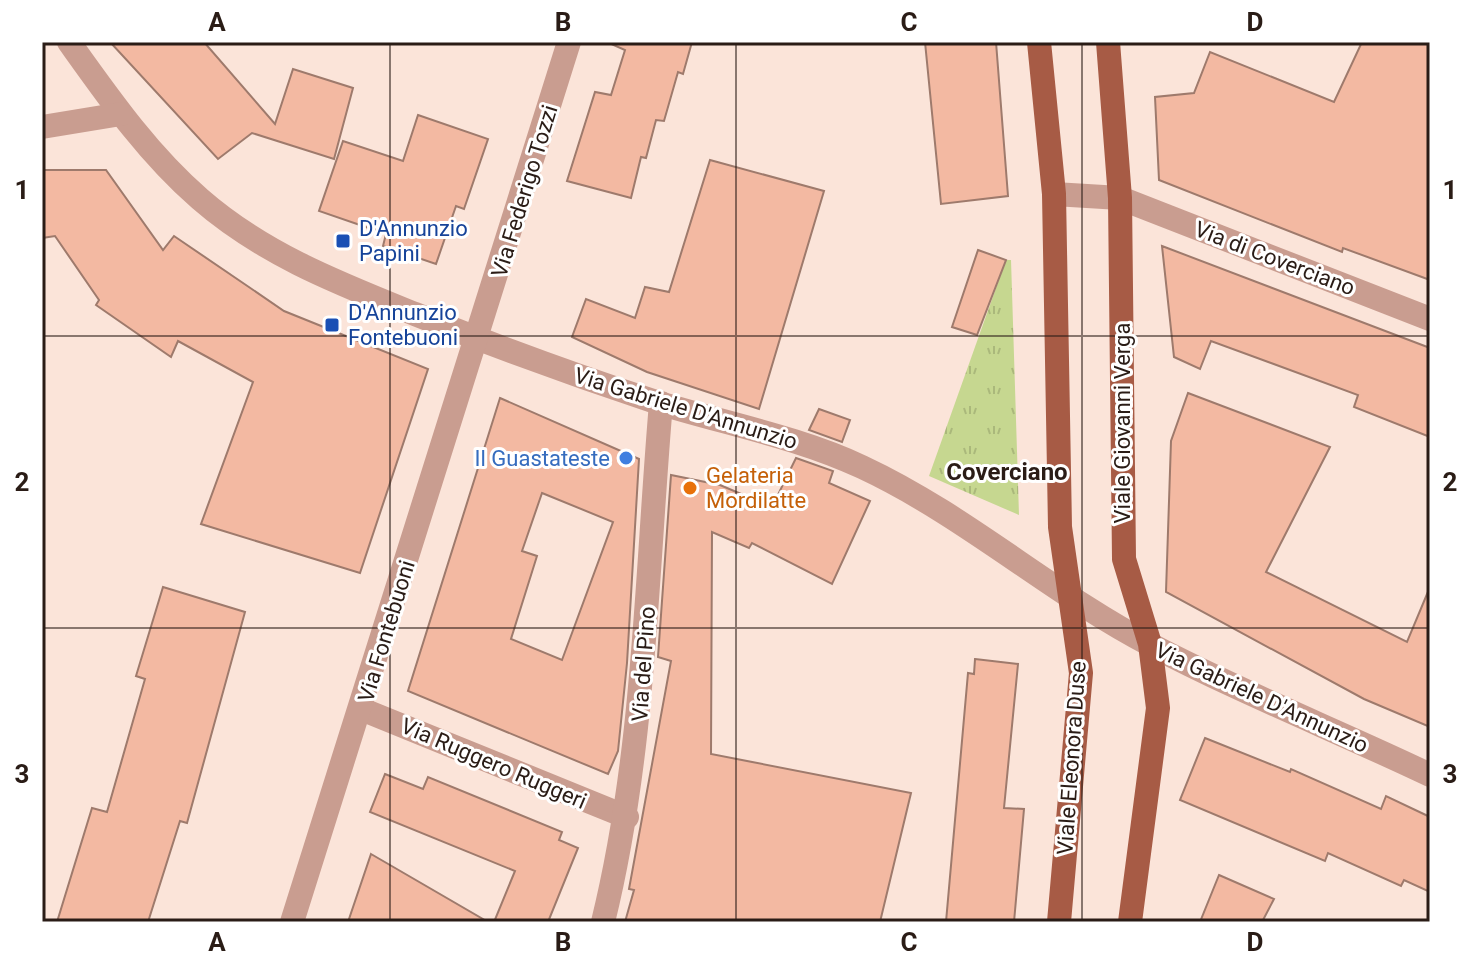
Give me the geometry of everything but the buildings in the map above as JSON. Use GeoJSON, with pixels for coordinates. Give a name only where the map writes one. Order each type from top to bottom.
{"type":"FeatureCollection","features":[{"type":"Feature","properties":{"kind":"main road"},"geometry":{"type":"LineString","coordinates":[[1039,42],[1054,194],[1060,527],[1070,594]]}},
{"type":"Feature","properties":{"kind":"main road","name":"Viale Giovanni Verga"},"geometry":{"type":"LineString","coordinates":[[1108,42],[1120,198],[1124,559],[1150,644]]}},
{"type":"Feature","properties":{"kind":"main road","name":"Viale Eleonora Duse"},"geometry":{"type":"LineString","coordinates":[[1059,922],[1081,673],[1070,594]]}},
{"type":"Feature","properties":{"kind":"main road"},"geometry":{"type":"LineString","coordinates":[[1130,922],[1158,708],[1150,644]]}},
{"type":"Feature","properties":{"kind":"street","name":"Via Gabriele D'Annunzio"},"geometry":{"type":"LineString","coordinates":[[69,42],[121,114],[184,185],[253,239],[334,282],[477,339],[661,403],[822,451],[864,468],[1001,548],[1150,644],[1430,775]]}},
{"type":"Feature","properties":{"kind":"street","name":"Via Federigo Tozzi"},"geometry":{"type":"LineString","coordinates":[[477,339],[569,42]]}},
{"type":"Feature","properties":{"kind":"street"},"geometry":{"type":"LineString","coordinates":[[42,127],[121,114]]}},
{"type":"Feature","properties":{"kind":"street"},"geometry":{"type":"LineString","coordinates":[[1054,194],[1120,198]]}},
{"type":"Feature","properties":{"kind":"street","name":"Via di Coverciano"},"geometry":{"type":"LineString","coordinates":[[1120,198],[1430,319]]}},
{"type":"Feature","properties":{"kind":"street","name":"Via Fontebuoni"},"geometry":{"type":"LineString","coordinates":[[292,922],[477,339]]}},
{"type":"Feature","properties":{"kind":"street","name":"Via del Pino"},"geometry":{"type":"LineString","coordinates":[[603,922],[627,817],[641,706],[661,403]]}},
{"type":"Feature","properties":{"kind":"street","name":"Via Ruggero Ruggeri"},"geometry":{"type":"LineString","coordinates":[[361,709],[627,817]]}},
{"type":"Feature","properties":{"kind":"green space"},"geometry":{"type":"Polygon","coordinates":[[[1006,260],[1011,260],[1019,515],[929,476],[1006,260]]]}},
{"type":"Feature","properties":{"kind":"place","name":"D'Annunzio Papini"},"geometry":{"type":"Point","coordinates":[343,241]}},
{"type":"Feature","properties":{"kind":"place","name":"D'Annunzio Fontebuoni"},"geometry":{"type":"Point","coordinates":[332,325]}},
{"type":"Feature","properties":{"kind":"place","name":"Il Guastateste"},"geometry":{"type":"Point","coordinates":[626,458]}},
{"type":"Feature","properties":{"kind":"place","name":"Gelateria Mordilatte"},"geometry":{"type":"Point","coordinates":[690,488]}},
{"type":"Feature","properties":{"kind":"district","name":"Coverciano"},"geometry":{"type":"Point","coordinates":[1007,472]}}]}
